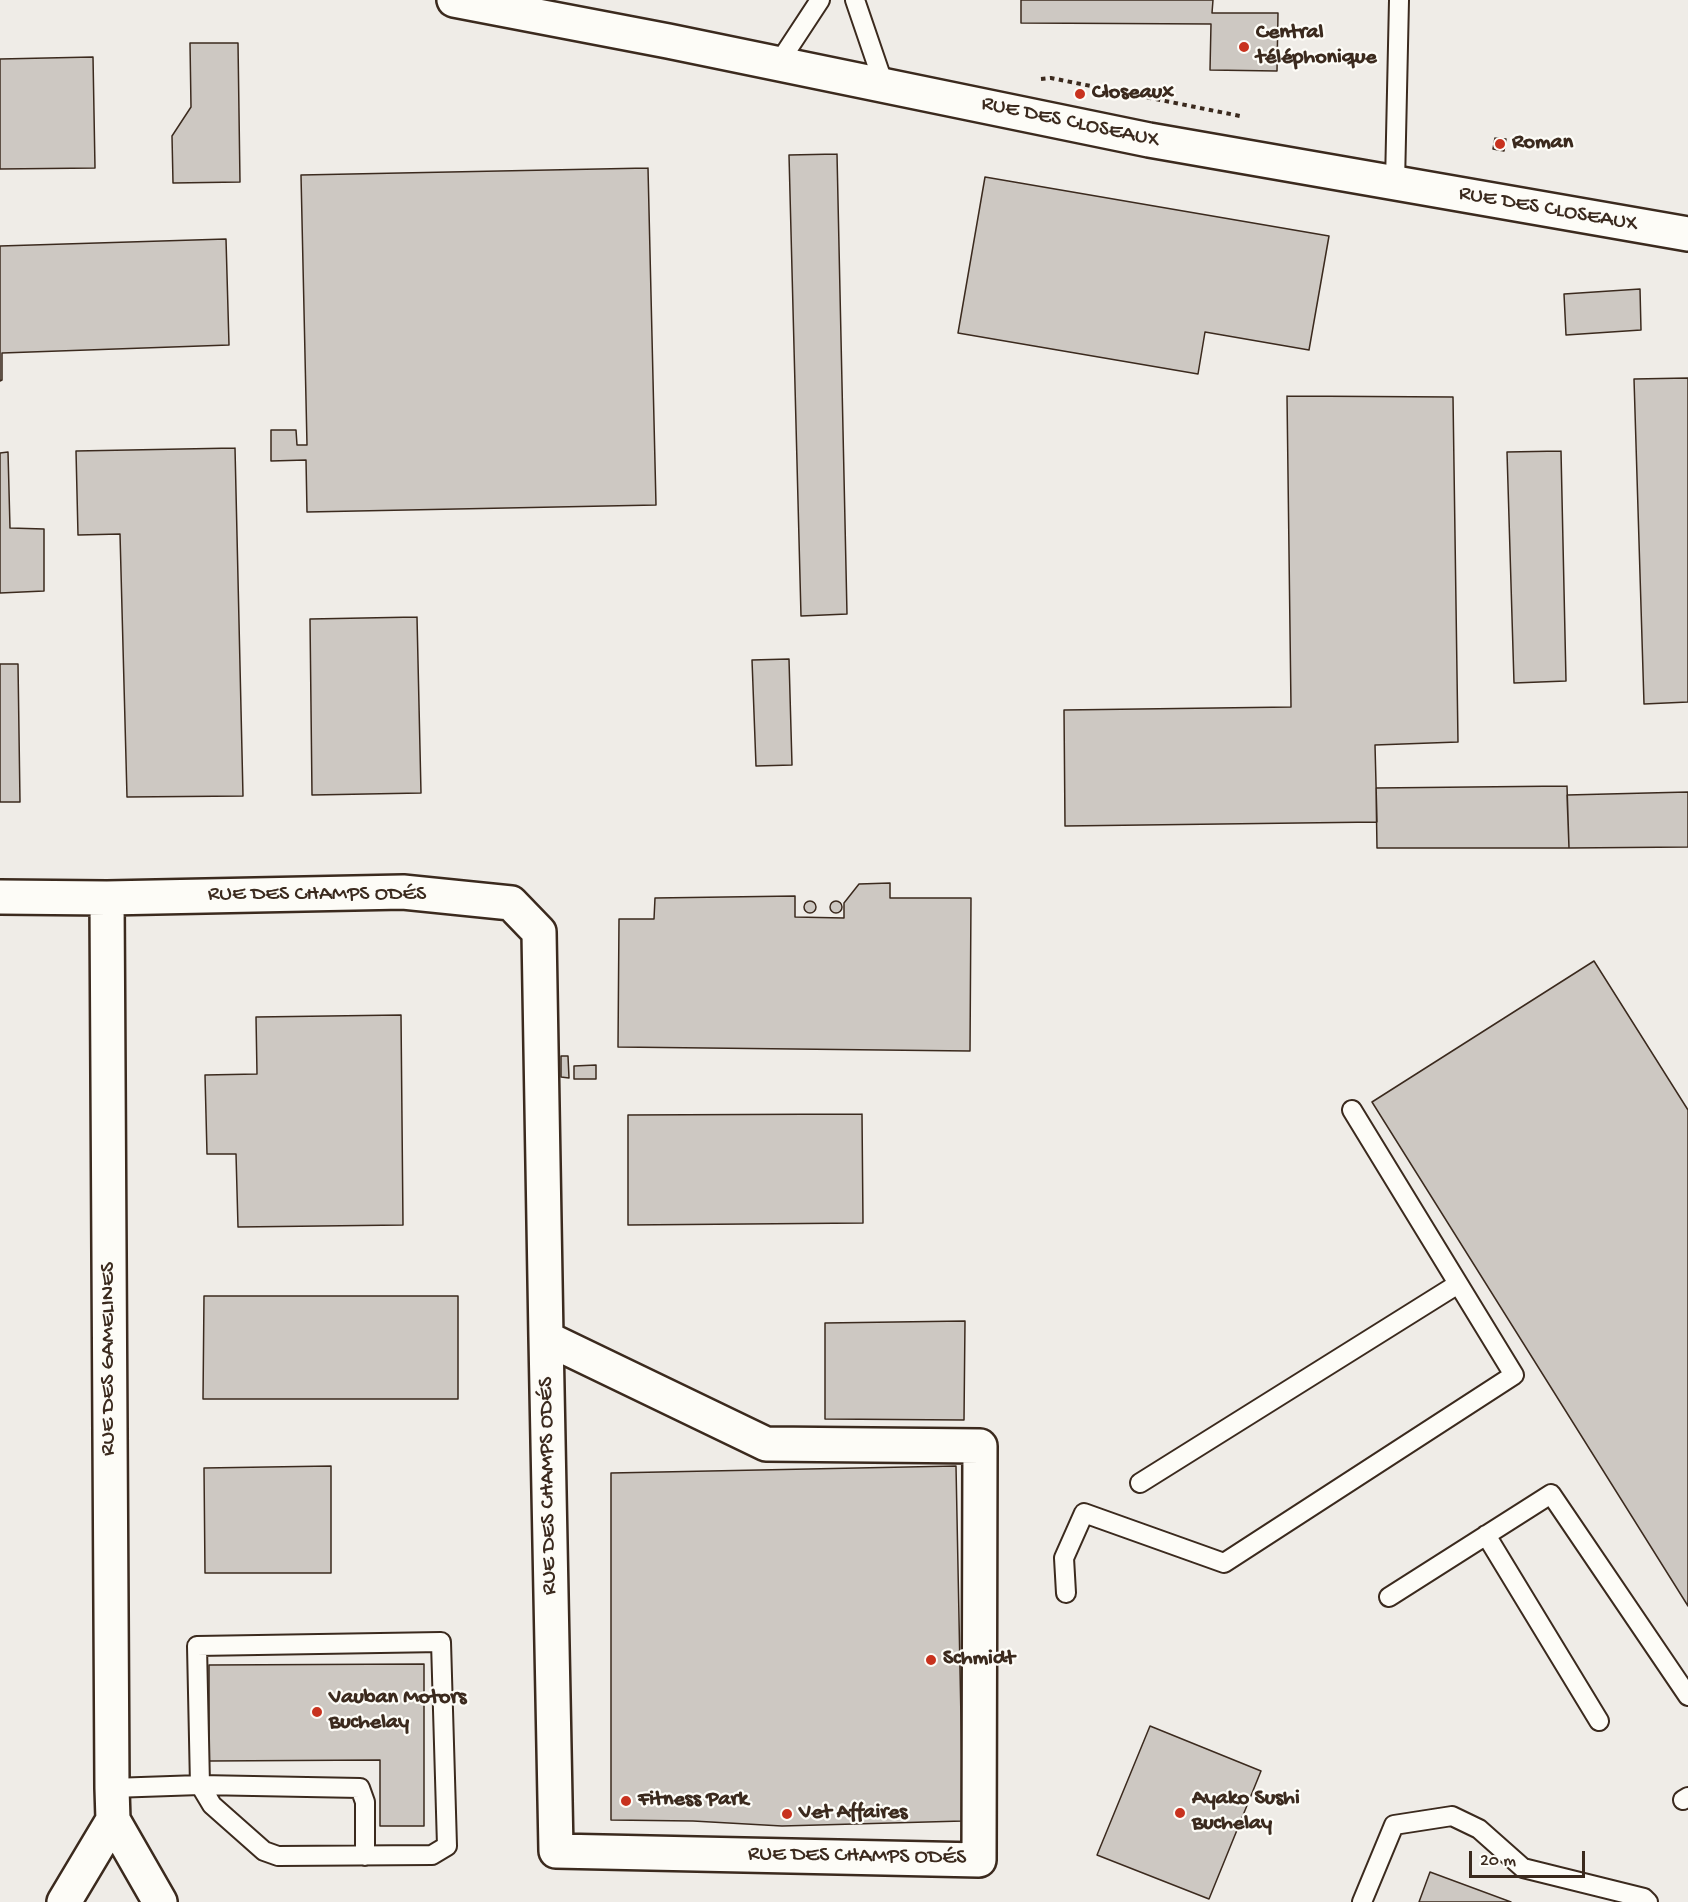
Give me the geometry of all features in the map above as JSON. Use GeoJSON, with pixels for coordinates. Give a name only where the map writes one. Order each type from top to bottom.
{"type":"FeatureCollection","features":[{"type":"Feature","properties":{"kind":"street","name":"RUE DES CLOSEAUX"},"geometry":{"type":"LineString","coordinates":[[454,0],[668,41],[1149,140],[1688,234]]}},
{"type":"Feature","properties":{"kind":"street","name":"RUE DES CHAMPS ODÉS"},"geometry":{"type":"LineString","coordinates":[[0,897],[107,898],[403,892],[511,903],[539,932],[546,1338],[556,1851],[979,1860],[980,1446],[766,1444],[546,1338]]}},
{"type":"Feature","properties":{"kind":"street","name":"RUE DES GAMELINES"},"geometry":{"type":"LineString","coordinates":[[107,898],[113,1820],[160,1902]]}},
{"type":"Feature","properties":{"kind":"street"},"geometry":{"type":"LineString","coordinates":[[64,1902],[113,1820]]}},
{"type":"Feature","properties":{"kind":"lane"},"geometry":{"type":"LineString","coordinates":[[778,64],[820,0]]}},
{"type":"Feature","properties":{"kind":"lane"},"geometry":{"type":"LineString","coordinates":[[855,0],[884,85]]}},
{"type":"Feature","properties":{"kind":"lane"},"geometry":{"type":"LineString","coordinates":[[1395,183],[1399,0]]}},
{"type":"Feature","properties":{"kind":"lane"},"geometry":{"type":"LineString","coordinates":[[1066,1593],[1064,1558],[1084,1514],[1224,1563],[1514,1375],[1352,1110]]}},
{"type":"Feature","properties":{"kind":"lane"},"geometry":{"type":"LineString","coordinates":[[1140,1483],[1458,1284]]}},
{"type":"Feature","properties":{"kind":"lane"},"geometry":{"type":"LineString","coordinates":[[1389,1597],[1551,1494],[1688,1696]]}},
{"type":"Feature","properties":{"kind":"lane"},"geometry":{"type":"LineString","coordinates":[[1485,1535],[1599,1721]]}},
{"type":"Feature","properties":{"kind":"lane"},"geometry":{"type":"LineString","coordinates":[[441,1642],[447,1846],[432,1855],[278,1856],[264,1851],[212,1805],[200,1785],[197,1646],[441,1642]]}},
{"type":"Feature","properties":{"kind":"lane"},"geometry":{"type":"LineString","coordinates":[[112,1788],[200,1785],[360,1788],[365,1802],[365,1856]]}},
{"type":"Feature","properties":{"kind":"lane"},"geometry":{"type":"LineString","coordinates":[[1362,1902],[1394,1825],[1452,1816],[1479,1829],[1523,1868],[1644,1898],[1648,1902]]}},
{"type":"Feature","properties":{"kind":"shaded area"},"geometry":{"type":"Polygon","coordinates":[[[0,0],[1688,0],[1688,1902],[0,1902],[0,0]]]}},
{"type":"Feature","properties":{"kind":"building","name":"Central téléphonique"},"geometry":{"type":"Polygon","coordinates":[[[1021,0],[1213,0],[1212,13],[1278,13],[1277,71],[1210,70],[1211,24],[1021,23],[1021,0]]]}},
{"type":"Feature","properties":{"kind":"building"},"geometry":{"type":"Polygon","coordinates":[[[190,43],[238,43],[240,182],[173,183],[172,136],[191,107],[190,43]]]}},
{"type":"Feature","properties":{"kind":"building"},"geometry":{"type":"Polygon","coordinates":[[[93,57],[95,168],[0,169],[0,59],[93,57]]]}},
{"type":"Feature","properties":{"kind":"building","name":"Roman"},"geometry":{"type":"Polygon","coordinates":[[[1495,138],[1506,139],[1504,151],[1493,149],[1495,138]]]}},
{"type":"Feature","properties":{"kind":"building"},"geometry":{"type":"Polygon","coordinates":[[[837,154],[847,614],[801,616],[789,155],[837,154]]]}},
{"type":"Feature","properties":{"kind":"building"},"geometry":{"type":"Polygon","coordinates":[[[648,168],[656,505],[307,512],[306,460],[271,461],[271,430],[296,430],[297,445],[307,445],[301,175],[648,168]]]}},
{"type":"Feature","properties":{"kind":"building"},"geometry":{"type":"Polygon","coordinates":[[[985,177],[1329,236],[1309,350],[1205,332],[1198,374],[958,333],[985,177]]]}},
{"type":"Feature","properties":{"kind":"building"},"geometry":{"type":"Polygon","coordinates":[[[226,239],[229,345],[2,353],[2,380],[0,381],[0,246],[226,239]]]}},
{"type":"Feature","properties":{"kind":"building"},"geometry":{"type":"Polygon","coordinates":[[[1640,289],[1641,330],[1566,335],[1564,294],[1640,289]]]}},
{"type":"Feature","properties":{"kind":"building"},"geometry":{"type":"Polygon","coordinates":[[[1688,378],[1688,702],[1644,704],[1634,379],[1688,378]]]}},
{"type":"Feature","properties":{"kind":"building"},"geometry":{"type":"Polygon","coordinates":[[[1287,396],[1453,397],[1458,742],[1375,745],[1377,822],[1065,826],[1064,710],[1291,707],[1287,396]]]}},
{"type":"Feature","properties":{"kind":"building"},"geometry":{"type":"Polygon","coordinates":[[[235,448],[243,796],[127,797],[120,534],[78,535],[76,451],[235,448]]]}},
{"type":"Feature","properties":{"kind":"building"},"geometry":{"type":"Polygon","coordinates":[[[1561,451],[1566,681],[1514,683],[1507,452],[1561,451]]]}},
{"type":"Feature","properties":{"kind":"building"},"geometry":{"type":"Polygon","coordinates":[[[8,452],[10,528],[44,529],[44,591],[0,593],[0,453],[8,452]]]}},
{"type":"Feature","properties":{"kind":"building"},"geometry":{"type":"Polygon","coordinates":[[[417,617],[421,793],[312,795],[310,619],[417,617]]]}},
{"type":"Feature","properties":{"kind":"building"},"geometry":{"type":"Polygon","coordinates":[[[789,659],[792,765],[756,766],[752,660],[789,659]]]}},
{"type":"Feature","properties":{"kind":"building"},"geometry":{"type":"Polygon","coordinates":[[[0,664],[18,664],[20,802],[0,802],[0,664]]]}},
{"type":"Feature","properties":{"kind":"building"},"geometry":{"type":"Polygon","coordinates":[[[1567,786],[1569,848],[1377,848],[1376,788],[1567,786]]]}},
{"type":"Feature","properties":{"kind":"building"},"geometry":{"type":"Polygon","coordinates":[[[1688,792],[1688,847],[1569,848],[1567,795],[1688,792]]]}},
{"type":"Feature","properties":{"kind":"building"},"geometry":{"type":"Polygon","coordinates":[[[890,883],[890,898],[971,898],[970,1051],[618,1047],[619,919],[654,919],[655,898],[795,896],[795,917],[844,918],[844,903],[859,884],[890,883]]]}},
{"type":"Feature","properties":{"kind":"building"},"geometry":{"type":"Polygon","coordinates":[[[812,901],[816,907],[812,913],[808,913],[804,905],[812,901]]]}},
{"type":"Feature","properties":{"kind":"building"},"geometry":{"type":"Polygon","coordinates":[[[836,901],[842,907],[836,913],[830,907],[836,901]]]}},
{"type":"Feature","properties":{"kind":"building"},"geometry":{"type":"Polygon","coordinates":[[[1594,961],[1688,1110],[1688,1606],[1372,1102],[1594,961]]]}},
{"type":"Feature","properties":{"kind":"building"},"geometry":{"type":"Polygon","coordinates":[[[401,1015],[403,1225],[238,1227],[236,1154],[207,1154],[205,1075],[257,1074],[256,1017],[401,1015]]]}},
{"type":"Feature","properties":{"kind":"building"},"geometry":{"type":"Polygon","coordinates":[[[561,1056],[568,1056],[569,1078],[561,1077],[561,1056]]]}},
{"type":"Feature","properties":{"kind":"building"},"geometry":{"type":"Polygon","coordinates":[[[596,1065],[596,1079],[574,1079],[574,1066],[596,1065]]]}},
{"type":"Feature","properties":{"kind":"building"},"geometry":{"type":"Polygon","coordinates":[[[862,1114],[863,1223],[628,1225],[628,1115],[862,1114]]]}},
{"type":"Feature","properties":{"kind":"building"},"geometry":{"type":"Polygon","coordinates":[[[204,1296],[458,1296],[458,1399],[203,1399],[204,1296]]]}},
{"type":"Feature","properties":{"kind":"building"},"geometry":{"type":"Polygon","coordinates":[[[965,1321],[964,1420],[825,1419],[825,1323],[965,1321]]]}},
{"type":"Feature","properties":{"kind":"building"},"geometry":{"type":"Polygon","coordinates":[[[331,1466],[331,1573],[205,1573],[204,1468],[331,1466]]]}},
{"type":"Feature","properties":{"kind":"building"},"geometry":{"type":"Polygon","coordinates":[[[956,1466],[963,1821],[782,1826],[693,1821],[611,1820],[611,1473],[956,1466]]]}},
{"type":"Feature","properties":{"kind":"building","name":"Vauban Motors Buchelay"},"geometry":{"type":"Polygon","coordinates":[[[424,1664],[424,1826],[380,1826],[380,1760],[209,1761],[209,1665],[424,1664]]]}},
{"type":"Feature","properties":{"kind":"building","name":"Ayako Sushi Buchelay"},"geometry":{"type":"Polygon","coordinates":[[[1150,1726],[1261,1771],[1209,1899],[1097,1855],[1150,1726]]]}},
{"type":"Feature","properties":{"kind":"building"},"geometry":{"type":"Polygon","coordinates":[[[1430,1872],[1511,1902],[1419,1902],[1430,1872]]]}},
{"type":"Feature","properties":{"kind":"place","name":"Central téléphonique"},"geometry":{"type":"Point","coordinates":[1244,47]}},
{"type":"Feature","properties":{"kind":"place","name":"Closeaux"},"geometry":{"type":"Point","coordinates":[1080,94]}},
{"type":"Feature","properties":{"kind":"place","name":"Roman"},"geometry":{"type":"Point","coordinates":[1500,144]}},
{"type":"Feature","properties":{"kind":"place","name":"Schmidt"},"geometry":{"type":"Point","coordinates":[931,1660]}},
{"type":"Feature","properties":{"kind":"place","name":"Vauban Motors Buchelay"},"geometry":{"type":"Point","coordinates":[317,1712]}},
{"type":"Feature","properties":{"kind":"place","name":"Fitness Park"},"geometry":{"type":"Point","coordinates":[626,1801]}},
{"type":"Feature","properties":{"kind":"place","name":"Ayako Sushi Buchelay"},"geometry":{"type":"Point","coordinates":[1180,1813]}},
{"type":"Feature","properties":{"kind":"place","name":"Vet Affaires"},"geometry":{"type":"Point","coordinates":[787,1814]}}]}
